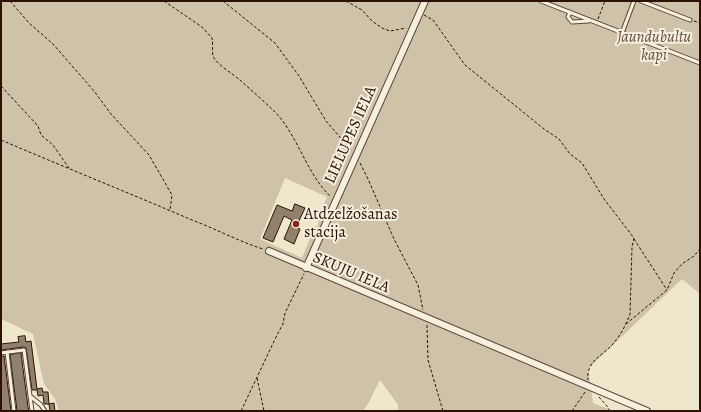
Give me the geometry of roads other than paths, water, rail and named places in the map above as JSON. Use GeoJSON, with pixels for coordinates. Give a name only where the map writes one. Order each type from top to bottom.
{"type":"FeatureCollection","features":[{"type":"Feature","properties":{"kind":"street","name":"LIELUPES IELA"},"geometry":{"type":"LineString","coordinates":[[306,268],[425,1]]}},
{"type":"Feature","properties":{"kind":"street","name":"SKUJU IELA"},"geometry":{"type":"LineString","coordinates":[[269,251],[306,268],[647,411]]}},
{"type":"Feature","properties":{"kind":"lane"},"geometry":{"type":"LineString","coordinates":[[541,1],[700,63]]}},
{"type":"Feature","properties":{"kind":"lane"},"geometry":{"type":"LineString","coordinates":[[622,33],[634,1]]}},
{"type":"Feature","properties":{"kind":"lane"},"geometry":{"type":"LineString","coordinates":[[641,1],[690,20]]}},
{"type":"Feature","properties":{"kind":"lane"},"geometry":{"type":"LineString","coordinates":[[570,12],[568,17],[572,22],[591,21]]}},
{"type":"Feature","properties":{"kind":"lane"},"geometry":{"type":"LineString","coordinates":[[1,353],[24,350],[32,411]]}},
{"type":"Feature","properties":{"kind":"lane"},"geometry":{"type":"LineString","coordinates":[[7,352],[14,411]]}},
{"type":"Feature","properties":{"kind":"lane"},"geometry":{"type":"LineString","coordinates":[[30,396],[41,405],[45,411]]}},
{"type":"Feature","properties":{"kind":"place","name":"Atdzelžošanas stacija"},"geometry":{"type":"Point","coordinates":[296,224]}},
{"type":"Feature","properties":{"kind":"park label","name":"Jaundubultu kapi"},"geometry":{"type":"Point","coordinates":[654,47]}}]}
